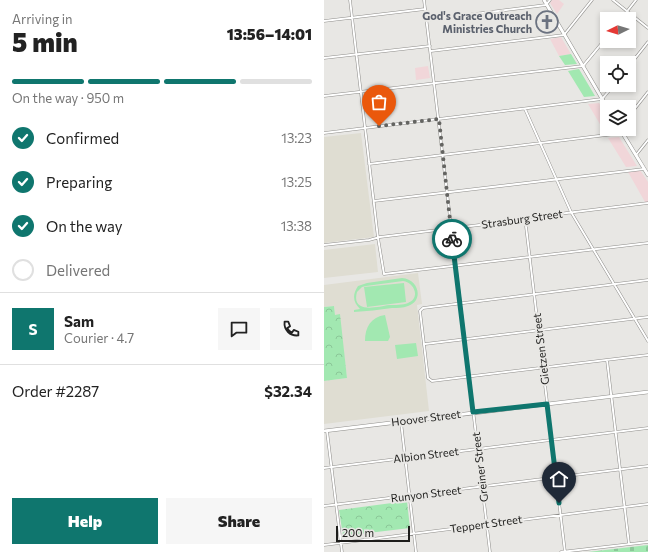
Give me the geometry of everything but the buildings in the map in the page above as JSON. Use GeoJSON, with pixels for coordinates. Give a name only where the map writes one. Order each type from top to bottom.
{"type":"FeatureCollection","features":[{"type":"Feature","properties":{"kind":"main road"},"geometry":{"type":"LineString","coordinates":[[544,0],[602,99]]}},
{"type":"Feature","properties":{"kind":"main road"},"geometry":{"type":"LineString","coordinates":[[625,136],[648,175]]}},
{"type":"Feature","properties":{"kind":"main road","name":"Hoover Street"},"geometry":{"type":"LineString","coordinates":[[325,431],[648,392]]}},
{"type":"Feature","properties":{"kind":"street"},"geometry":{"type":"LineString","coordinates":[[350,0],[382,272],[386,274],[648,243]]}},
{"type":"Feature","properties":{"kind":"street","name":"Greiner Street"},"geometry":{"type":"LineString","coordinates":[[424,0],[490,552]]}},
{"type":"Feature","properties":{"kind":"street"},"geometry":{"type":"LineString","coordinates":[[427,20],[546,4],[550,0]]}},
{"type":"Feature","properties":{"kind":"street"},"geometry":{"type":"LineString","coordinates":[[430,51],[564,35],[592,0]]}},
{"type":"Feature","properties":{"kind":"street"},"geometry":{"type":"LineString","coordinates":[[613,0],[627,12],[636,0]]}},
{"type":"Feature","properties":{"kind":"street"},"geometry":{"type":"LineString","coordinates":[[324,21],[425,9]]}},
{"type":"Feature","properties":{"kind":"street"},"geometry":{"type":"LineString","coordinates":[[636,19],[648,28]]}},
{"type":"Feature","properties":{"kind":"street"},"geometry":{"type":"LineString","coordinates":[[636,57],[648,42]]}},
{"type":"Feature","properties":{"kind":"street"},"geometry":{"type":"LineString","coordinates":[[324,96],[583,66],[600,45]]}},
{"type":"Feature","properties":{"kind":"street"},"geometry":{"type":"LineString","coordinates":[[324,58],[430,46]]}},
{"type":"Feature","properties":{"kind":"street"},"geometry":{"type":"LineString","coordinates":[[324,133],[602,99],[608,92]]}},
{"type":"Feature","properties":{"kind":"street"},"geometry":{"type":"LineString","coordinates":[[636,107],[648,92]]}},
{"type":"Feature","properties":{"kind":"street"},"geometry":{"type":"LineString","coordinates":[[525,109],[571,212],[648,341]]}},
{"type":"Feature","properties":{"kind":"street"},"geometry":{"type":"LineString","coordinates":[[369,164],[600,136]]}},
{"type":"Feature","properties":{"kind":"street"},"geometry":{"type":"LineString","coordinates":[[636,155],[648,140]]}},
{"type":"Feature","properties":{"kind":"street"},"geometry":{"type":"LineString","coordinates":[[374,201],[644,169]]}},
{"type":"Feature","properties":{"kind":"street","name":"Strasburg Street"},"geometry":{"type":"LineString","coordinates":[[324,245],[648,203]]}},
{"type":"Feature","properties":{"kind":"street","name":"Gietzen Street"},"geometry":{"type":"LineString","coordinates":[[525,218],[565,552]]}},
{"type":"Feature","properties":{"kind":"street"},"geometry":{"type":"LineString","coordinates":[[648,280],[534,293],[421,309],[429,380],[432,381],[648,355]]}},
{"type":"Feature","properties":{"kind":"street"},"geometry":{"type":"LineString","coordinates":[[424,344],[648,317]]}},
{"type":"Feature","properties":{"kind":"street"},"geometry":{"type":"LineString","coordinates":[[607,360],[629,544]]}},
{"type":"Feature","properties":{"kind":"street"},"geometry":{"type":"LineString","coordinates":[[400,421],[416,552]]}},
{"type":"Feature","properties":{"kind":"street","name":"Albion Street"},"geometry":{"type":"LineString","coordinates":[[324,468],[648,428]]}},
{"type":"Feature","properties":{"kind":"street"},"geometry":{"type":"LineString","coordinates":[[325,431],[342,552]]}},
{"type":"Feature","properties":{"kind":"street","name":"Runyon Street"},"geometry":{"type":"LineString","coordinates":[[324,506],[648,466]]}},
{"type":"Feature","properties":{"kind":"street","name":"Teppert Street"},"geometry":{"type":"LineString","coordinates":[[324,545],[648,504]]}},
{"type":"Feature","properties":{"kind":"street"},"geometry":{"type":"LineString","coordinates":[[561,552],[648,542]]}},
{"type":"Feature","properties":{"kind":"shaded area"},"geometry":{"type":"Polygon","coordinates":[[[552,0],[559,0],[564,4],[557,14],[550,3],[552,0]]]}},
{"type":"Feature","properties":{"kind":"shaded area"},"geometry":{"type":"Polygon","coordinates":[[[561,37],[571,54],[559,56],[550,39],[561,37]]]}},
{"type":"Feature","properties":{"kind":"shaded area"},"geometry":{"type":"Polygon","coordinates":[[[428,66],[430,78],[416,80],[415,68],[428,66]]]}},
{"type":"Feature","properties":{"kind":"shaded area"},"geometry":{"type":"Polygon","coordinates":[[[599,103],[600,105],[600,124],[588,104],[599,103]]]}},
{"type":"Feature","properties":{"kind":"shaded area"},"geometry":{"type":"Polygon","coordinates":[[[361,133],[374,237],[324,243],[324,137],[361,133]]]}},
{"type":"Feature","properties":{"kind":"shaded area"},"geometry":{"type":"Polygon","coordinates":[[[619,137],[637,166],[626,167],[608,138],[619,137]]]}},
{"type":"Feature","properties":{"kind":"shaded area"},"geometry":{"type":"Polygon","coordinates":[[[640,170],[648,182],[648,202],[645,202],[628,172],[640,170]]]}},
{"type":"Feature","properties":{"kind":"shaded area"},"geometry":{"type":"Polygon","coordinates":[[[375,244],[378,272],[324,278],[324,250],[375,244]]]}},
{"type":"Feature","properties":{"kind":"shaded area"},"geometry":{"type":"Polygon","coordinates":[[[418,273],[422,304],[417,305],[429,411],[324,424],[324,381],[347,378],[339,315],[335,315],[334,306],[324,307],[324,285],[418,273]]]}},
{"type":"Feature","properties":{"kind":"green space"},"geometry":{"type":"Polygon","coordinates":[[[571,54],[577,64],[565,65],[559,56],[571,54]]]}},
{"type":"Feature","properties":{"kind":"green space"},"geometry":{"type":"Polygon","coordinates":[[[579,69],[595,96],[584,97],[568,71],[579,69]]]}},
{"type":"Feature","properties":{"kind":"green space"},"geometry":{"type":"Polygon","coordinates":[[[402,278],[408,279],[416,286],[418,295],[413,303],[406,307],[354,312],[354,310],[360,309],[354,298],[356,289],[358,286],[367,283],[402,278]],[[403,281],[362,287],[357,292],[356,299],[358,304],[366,308],[408,303],[412,301],[415,294],[413,287],[407,282],[403,281]]]}},
{"type":"Feature","properties":{"kind":"green space"},"geometry":{"type":"Polygon","coordinates":[[[404,283],[406,302],[367,307],[364,287],[404,283]]]}},
{"type":"Feature","properties":{"kind":"green space"},"geometry":{"type":"Polygon","coordinates":[[[334,306],[335,315],[340,314],[347,378],[324,381],[324,307],[334,306]]]}},
{"type":"Feature","properties":{"kind":"green space"},"geometry":{"type":"Polygon","coordinates":[[[385,315],[390,337],[388,341],[365,341],[366,331],[373,320],[385,315]]]}},
{"type":"Feature","properties":{"kind":"green space"},"geometry":{"type":"Polygon","coordinates":[[[416,343],[418,356],[397,359],[395,345],[416,343]]]}},
{"type":"Feature","properties":{"kind":"green space"},"geometry":{"type":"Polygon","coordinates":[[[407,501],[410,528],[343,536],[339,510],[407,501]]]}},
{"type":"Feature","properties":{"kind":"green space"},"geometry":{"type":"Polygon","coordinates":[[[648,545],[648,552],[588,552],[648,545]]]}},
{"type":"Feature","properties":{"kind":"way so far"},"geometry":{"type":"LineString","coordinates":[[379,126],[439,119],[452,239]]}},
{"type":"Feature","properties":{"kind":"place","name":"God's Grace Outreach Ministries Church"},"geometry":{"type":"Point","coordinates":[547,22]}},
{"type":"Feature","properties":{"kind":"route"},"geometry":{"type":"LineString","coordinates":[[452,239],[473,412],[547,404],[559,503]]}}]}
